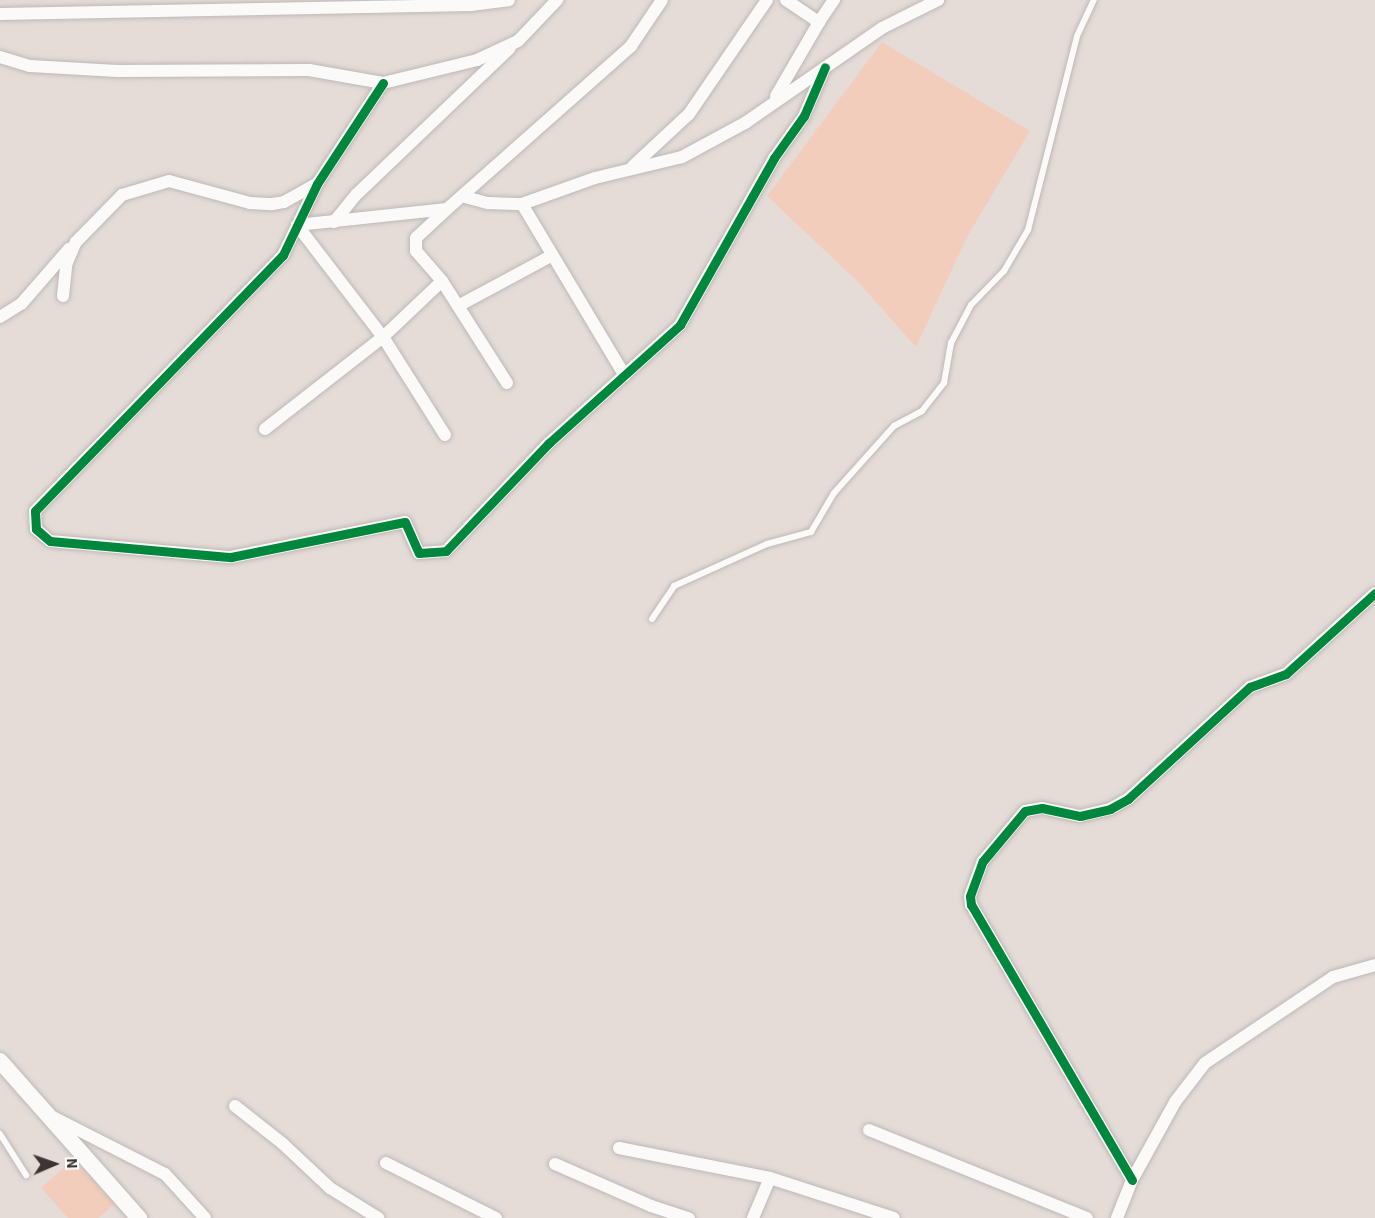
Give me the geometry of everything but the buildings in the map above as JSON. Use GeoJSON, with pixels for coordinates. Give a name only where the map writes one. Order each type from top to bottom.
{"type":"FeatureCollection","features":[{"type":"Feature","properties":{"kind":"main road"},"geometry":{"type":"LineString","coordinates":[[0,1061],[139,1218]]}},
{"type":"Feature","properties":{"kind":"street"},"geometry":{"type":"LineString","coordinates":[[0,14],[471,5],[509,0]]}},
{"type":"Feature","properties":{"kind":"street"},"geometry":{"type":"LineString","coordinates":[[334,222],[357,194],[518,41],[557,0]]}},
{"type":"Feature","properties":{"kind":"street"},"geometry":{"type":"LineString","coordinates":[[507,383],[442,281],[424,264],[416,251],[416,238],[447,209],[465,197],[631,46],[663,0]]}},
{"type":"Feature","properties":{"kind":"street"},"geometry":{"type":"LineString","coordinates":[[632,167],[689,114],[767,0]]}},
{"type":"Feature","properties":{"kind":"street"},"geometry":{"type":"LineString","coordinates":[[786,0],[819,22]]}},
{"type":"Feature","properties":{"kind":"street"},"geometry":{"type":"LineString","coordinates":[[773,100],[834,0]]}},
{"type":"Feature","properties":{"kind":"street"},"geometry":{"type":"LineString","coordinates":[[465,197],[488,203],[522,204],[632,167],[682,157],[745,123],[773,100],[882,28],[938,0]]}},
{"type":"Feature","properties":{"kind":"street"},"geometry":{"type":"LineString","coordinates":[[0,57],[30,66],[117,71],[309,70],[383,83],[477,60],[518,41]]}},
{"type":"Feature","properties":{"kind":"street"},"geometry":{"type":"LineString","coordinates":[[383,83],[317,184],[283,255],[35,511],[36,529],[50,541],[231,557],[405,522],[419,553],[446,551],[549,443],[680,325],[774,158],[804,116],[825,67]]}},
{"type":"Feature","properties":{"kind":"street"},"geometry":{"type":"LineString","coordinates":[[0,317],[22,303],[101,212],[122,195],[150,184],[192,184],[250,203],[272,204],[284,202],[317,184]]}},
{"type":"Feature","properties":{"kind":"street"},"geometry":{"type":"LineString","coordinates":[[522,204],[551,256],[625,376]]}},
{"type":"Feature","properties":{"kind":"street"},"geometry":{"type":"LineString","coordinates":[[297,225],[447,209]]}},
{"type":"Feature","properties":{"kind":"street"},"geometry":{"type":"LineString","coordinates":[[297,225],[383,337],[445,435]]}},
{"type":"Feature","properties":{"kind":"street"},"geometry":{"type":"LineString","coordinates":[[63,296],[66,265],[76,242]]}},
{"type":"Feature","properties":{"kind":"street"},"geometry":{"type":"LineString","coordinates":[[458,306],[551,256]]}},
{"type":"Feature","properties":{"kind":"street"},"geometry":{"type":"LineString","coordinates":[[265,429],[383,337],[442,281]]}},
{"type":"Feature","properties":{"kind":"street"},"geometry":{"type":"LineString","coordinates":[[1132,1180],[971,905],[972,888],[983,861],[1025,811],[1042,808],[1080,816],[1110,809],[1128,799],[1250,687],[1286,674],[1375,593]]}},
{"type":"Feature","properties":{"kind":"street"},"geometry":{"type":"LineString","coordinates":[[1117,1218],[1132,1180],[1175,1102],[1205,1063],[1333,978],[1375,965]]}},
{"type":"Feature","properties":{"kind":"street"},"geometry":{"type":"LineString","coordinates":[[235,1106],[282,1143],[330,1188],[378,1218]]}},
{"type":"Feature","properties":{"kind":"street"},"geometry":{"type":"LineString","coordinates":[[50,1115],[165,1174],[205,1218]]}},
{"type":"Feature","properties":{"kind":"street"},"geometry":{"type":"LineString","coordinates":[[869,1130],[1087,1218]]}},
{"type":"Feature","properties":{"kind":"street"},"geometry":{"type":"LineString","coordinates":[[619,1148],[770,1178],[894,1218]]}},
{"type":"Feature","properties":{"kind":"street"},"geometry":{"type":"LineString","coordinates":[[386,1163],[496,1218]]}},
{"type":"Feature","properties":{"kind":"street"},"geometry":{"type":"LineString","coordinates":[[555,1164],[651,1206],[689,1218]]}},
{"type":"Feature","properties":{"kind":"street"},"geometry":{"type":"LineString","coordinates":[[753,1218],[770,1178]]}},
{"type":"Feature","properties":{"kind":"lane"},"geometry":{"type":"LineString","coordinates":[[652,619],[674,586],[767,544],[811,532],[834,493],[894,426],[922,411],[944,384],[951,343],[971,305],[1004,271],[1028,230],[1077,36],[1094,0]]}},
{"type":"Feature","properties":{"kind":"lane"},"geometry":{"type":"LineString","coordinates":[[0,1134],[26,1175]]}},
{"type":"Feature","properties":{"kind":"shaded area"},"geometry":{"type":"Polygon","coordinates":[[[882,42],[1030,131],[967,237],[916,347],[857,281],[767,196],[882,42]]]}},
{"type":"Feature","properties":{"kind":"shaded area"},"geometry":{"type":"Polygon","coordinates":[[[73,1159],[114,1204],[99,1218],[68,1218],[41,1188],[73,1159]]]}},
{"type":"Feature","properties":{"kind":"cycle path"},"geometry":{"type":"LineString","coordinates":[[383,83],[317,184],[283,255],[35,511],[36,529],[50,541],[231,557],[405,522],[419,553],[446,551],[549,443],[680,325],[774,158],[804,116],[825,67]]}},
{"type":"Feature","properties":{"kind":"cycle path"},"geometry":{"type":"LineString","coordinates":[[1132,1180],[971,905],[970,896],[983,861],[1025,811],[1042,808],[1080,816],[1110,809],[1128,799],[1250,687],[1286,674],[1375,593]]}}]}
